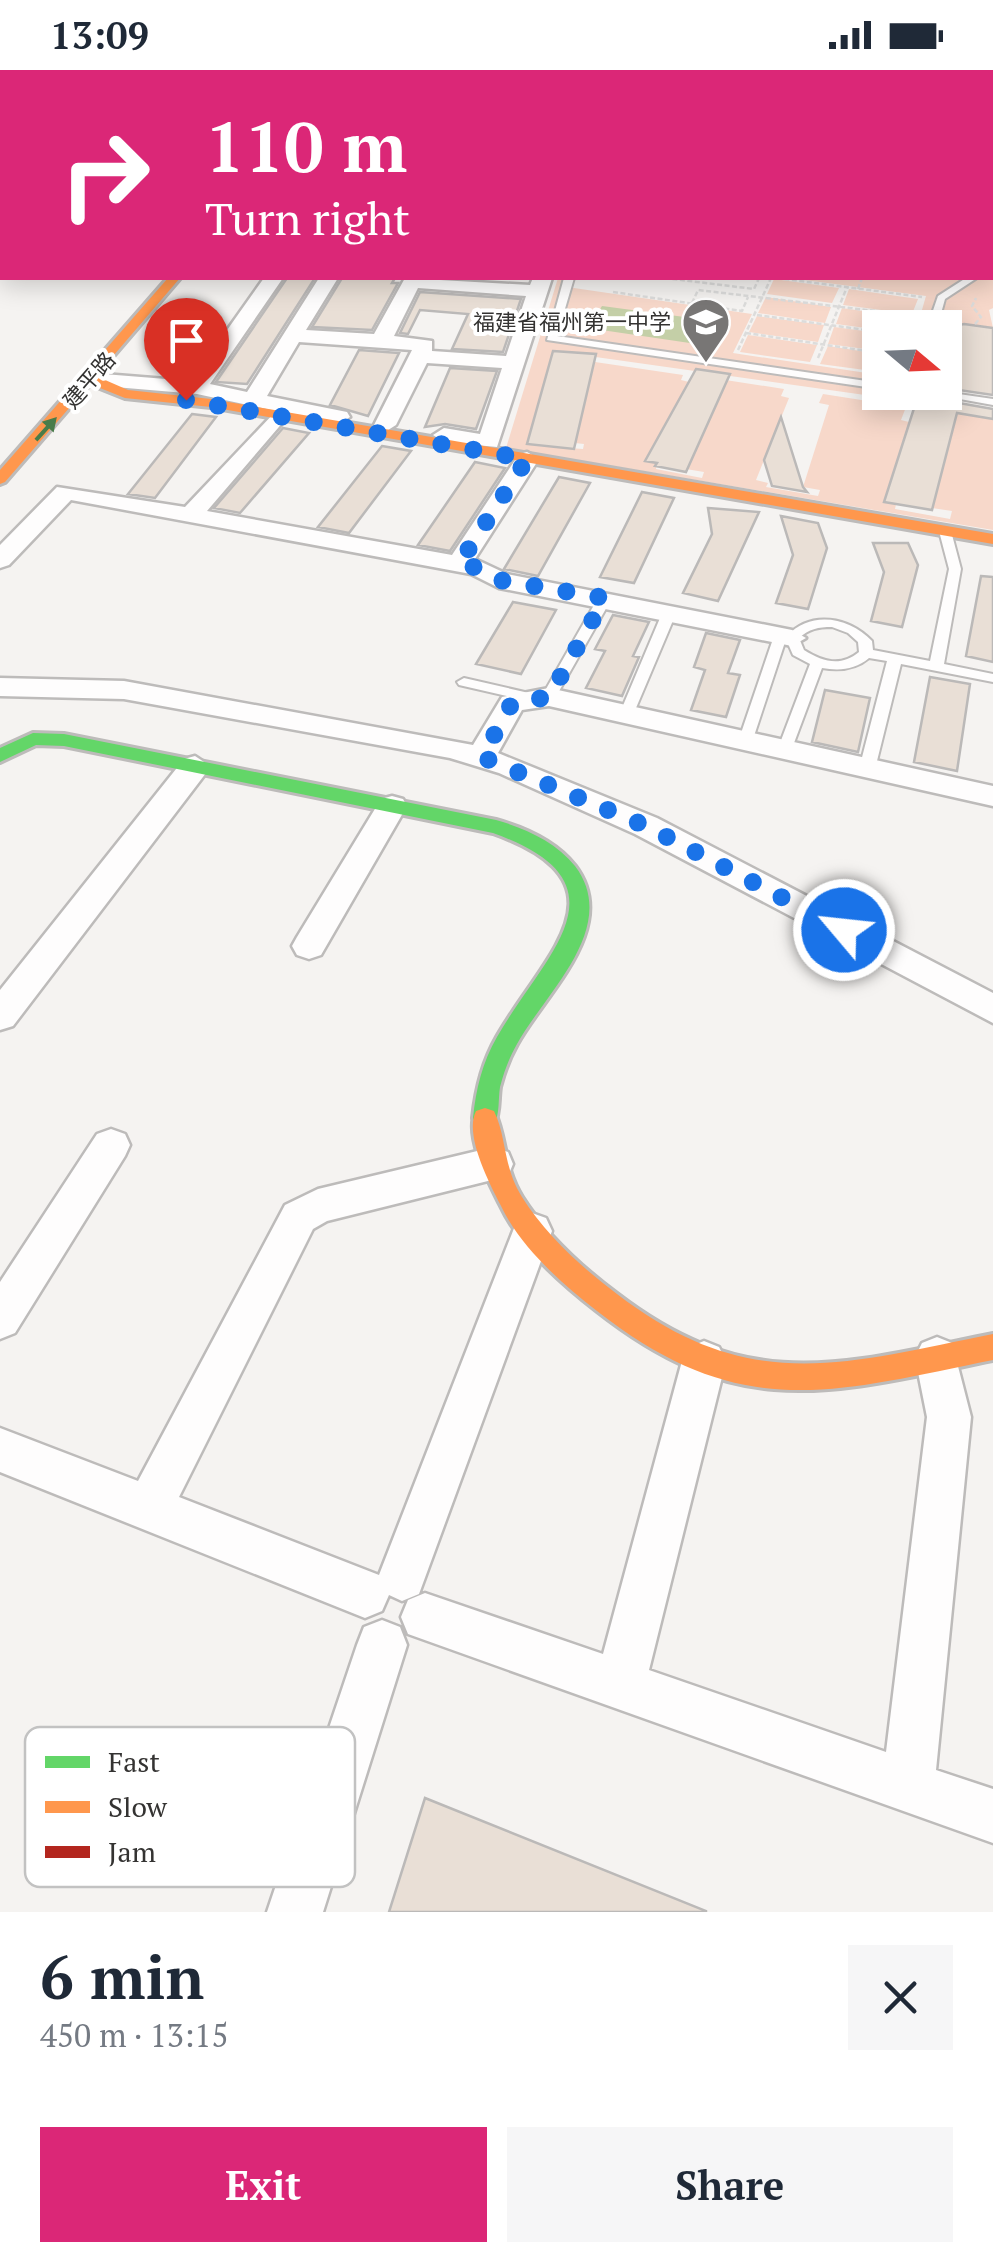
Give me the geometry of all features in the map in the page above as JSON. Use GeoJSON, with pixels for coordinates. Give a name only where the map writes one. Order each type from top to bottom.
{"type":"FeatureCollection","features":[{"type":"Feature","properties":{"kind":"main road","name":"建平路"},"geometry":{"type":"LineString","coordinates":[[0,479],[91,379],[172,280]]}},
{"type":"Feature","properties":{"kind":"main road","name":"建平路"},"geometry":{"type":"LineString","coordinates":[[105,321],[136,285]]}},
{"type":"Feature","properties":{"kind":"main road"},"geometry":{"type":"LineString","coordinates":[[91,379],[125,394],[281,416],[993,539]]}},
{"type":"Feature","properties":{"kind":"main road"},"geometry":{"type":"LineString","coordinates":[[0,756],[33,739],[52,738],[523,835],[560,858],[579,891],[582,911],[575,933],[500,1053],[485,1089],[482,1116],[494,1164],[532,1231],[556,1260],[645,1327],[704,1361],[755,1376],[780,1377],[993,1347]]}},
{"type":"Feature","properties":{"kind":"street"},"geometry":{"type":"LineString","coordinates":[[197,388],[272,280]]}},
{"type":"Feature","properties":{"kind":"street"},"geometry":{"type":"LineString","coordinates":[[253,400],[327,280]]}},
{"type":"Feature","properties":{"kind":"street"},"geometry":{"type":"LineString","coordinates":[[91,379],[197,388],[489,442],[539,284],[413,280],[382,341]]}},
{"type":"Feature","properties":{"kind":"street"},"geometry":{"type":"LineString","coordinates":[[293,334],[425,344],[386,425]]}},
{"type":"Feature","properties":{"kind":"street"},"geometry":{"type":"LineString","coordinates":[[419,356],[514,363]]}},
{"type":"Feature","properties":{"kind":"street"},"geometry":{"type":"LineString","coordinates":[[192,514],[281,416]]}},
{"type":"Feature","properties":{"kind":"street"},"geometry":{"type":"LineString","coordinates":[[459,564],[527,459]]}},
{"type":"Feature","properties":{"kind":"street"},"geometry":{"type":"LineString","coordinates":[[0,560],[65,492],[479,568],[499,580],[786,637]]}},
{"type":"Feature","properties":{"kind":"street"},"geometry":{"type":"LineString","coordinates":[[0,687],[124,690],[482,757],[646,826],[993,1008]]}},
{"type":"Feature","properties":{"kind":"street"},"geometry":{"type":"LineString","coordinates":[[482,757],[512,703],[543,698],[993,796]]}},
{"type":"Feature","properties":{"kind":"street"},"geometry":{"type":"LineString","coordinates":[[0,1016],[195,766]]}},
{"type":"Feature","properties":{"kind":"street"},"geometry":{"type":"LineString","coordinates":[[309,946],[392,806]]}},
{"type":"Feature","properties":{"kind":"street"},"geometry":{"type":"LineString","coordinates":[[0,1319],[111,1146]]}},
{"type":"Feature","properties":{"kind":"street"},"geometry":{"type":"LineString","coordinates":[[149,1509],[299,1217],[318,1206],[494,1164]]}},
{"type":"Feature","properties":{"kind":"street"},"geometry":{"type":"LineString","coordinates":[[355,1727],[393,1608],[532,1231]]}},
{"type":"Feature","properties":{"kind":"street"},"geometry":{"type":"LineString","coordinates":[[908,1786],[950,1417],[937,1356]]}},
{"type":"Feature","properties":{"kind":"street"},"geometry":{"type":"LineString","coordinates":[[620,1686],[704,1361]]}},
{"type":"Feature","properties":{"kind":"street"},"geometry":{"type":"LineString","coordinates":[[0,1450],[393,1608],[993,1816]]}},
{"type":"Feature","properties":{"kind":"street"},"geometry":{"type":"LineString","coordinates":[[295,1912],[303,1887]]}},
{"type":"Feature","properties":{"kind":"lane"},"geometry":{"type":"LineString","coordinates":[[568,280],[551,338],[862,383]]}},
{"type":"Feature","properties":{"kind":"lane"},"geometry":{"type":"LineString","coordinates":[[937,310],[940,300],[969,280]]}},
{"type":"Feature","properties":{"kind":"lane"},"geometry":{"type":"LineString","coordinates":[[962,397],[993,402]]}},
{"type":"Feature","properties":{"kind":"lane"},"geometry":{"type":"LineString","coordinates":[[936,668],[955,569],[946,532]]}},
{"type":"Feature","properties":{"kind":"lane"},"geometry":{"type":"LineString","coordinates":[[464,682],[543,698],[605,598]]}},
{"type":"Feature","properties":{"kind":"lane"},"geometry":{"type":"LineString","coordinates":[[626,715],[670,611]]}},
{"type":"Feature","properties":{"kind":"lane"},"geometry":{"type":"LineString","coordinates":[[746,742],[786,637],[812,624],[833,624],[860,635],[866,654]]}},
{"type":"Feature","properties":{"kind":"lane"},"geometry":{"type":"LineString","coordinates":[[786,637],[798,652],[817,663],[841,666],[866,654],[993,678]]}},
{"type":"Feature","properties":{"kind":"lane"},"geometry":{"type":"LineString","coordinates":[[867,769],[895,659]]}},
{"type":"Feature","properties":{"kind":"lane"},"geometry":{"type":"LineString","coordinates":[[784,750],[817,663]]}},
{"type":"Feature","properties":{"kind":"path"},"geometry":{"type":"LineString","coordinates":[[697,280],[754,289],[758,280]]}},
{"type":"Feature","properties":{"kind":"path"},"geometry":{"type":"LineString","coordinates":[[737,352],[773,280]]}},
{"type":"Feature","properties":{"kind":"path"},"geometry":{"type":"LineString","coordinates":[[790,280],[940,300]]}},
{"type":"Feature","properties":{"kind":"path"},"geometry":{"type":"LineString","coordinates":[[821,284],[823,280]]}},
{"type":"Feature","properties":{"kind":"path"},"geometry":{"type":"LineString","coordinates":[[858,289],[861,280]]}},
{"type":"Feature","properties":{"kind":"path"},"geometry":{"type":"LineString","coordinates":[[816,364],[847,287]]}},
{"type":"Feature","properties":{"kind":"path"},"geometry":{"type":"LineString","coordinates":[[692,303],[698,290],[862,310]]}},
{"type":"Feature","properties":{"kind":"path"},"geometry":{"type":"LineString","coordinates":[[613,292],[742,310],[748,298]]}},
{"type":"Feature","properties":{"kind":"path"},"geometry":{"type":"LineString","coordinates":[[975,324],[981,317],[972,306],[983,293]]}},
{"type":"Feature","properties":{"kind":"path"},"geometry":{"type":"LineString","coordinates":[[756,315],[862,329]]}},
{"type":"Feature","properties":{"kind":"path"},"geometry":{"type":"LineString","coordinates":[[746,333],[862,350]]}},
{"type":"Feature","properties":{"kind":"shaded area"},"geometry":{"type":"Polygon","coordinates":[[[557,280],[569,280],[567,287],[752,314],[733,353],[862,372],[862,395],[553,351],[528,441],[540,442],[539,446],[583,449],[584,444],[575,443],[595,362],[683,375],[681,380],[689,382],[646,461],[657,463],[656,469],[702,478],[704,472],[686,469],[719,379],[784,389],[781,396],[789,398],[756,480],[768,483],[766,487],[818,496],[820,490],[803,487],[829,405],[819,403],[823,394],[862,400],[862,410],[905,410],[901,420],[909,422],[885,501],[896,504],[895,509],[950,519],[952,511],[932,508],[955,422],[950,412],[993,419],[993,530],[506,448],[557,280]]]}},
{"type":"Feature","properties":{"kind":"shaded area"},"geometry":{"type":"Polygon","coordinates":[[[774,280],[839,288],[832,303],[767,294],[774,280]]]}},
{"type":"Feature","properties":{"kind":"shaded area"},"geometry":{"type":"Polygon","coordinates":[[[804,280],[993,280],[993,308],[989,310],[993,328],[962,325],[962,310],[922,310],[926,296],[804,280]]]}},
{"type":"Feature","properties":{"kind":"shaded area"},"geometry":{"type":"Polygon","coordinates":[[[849,289],[918,299],[914,310],[843,305],[849,289]]]}},
{"type":"Feature","properties":{"kind":"shaded area"},"geometry":{"type":"Polygon","coordinates":[[[766,297],[831,307],[825,323],[758,313],[766,297]]]}},
{"type":"Feature","properties":{"kind":"shaded area"},"geometry":{"type":"Polygon","coordinates":[[[602,306],[722,322],[710,346],[588,328],[602,306]]]}},
{"type":"Feature","properties":{"kind":"shaded area"},"geometry":{"type":"Polygon","coordinates":[[[842,308],[862,311],[862,328],[836,324],[842,308]]]}},
{"type":"Feature","properties":{"kind":"shaded area"},"geometry":{"type":"Polygon","coordinates":[[[757,316],[824,325],[818,342],[749,332],[757,316]]]}},
{"type":"Feature","properties":{"kind":"shaded area"},"geometry":{"type":"Polygon","coordinates":[[[834,327],[862,331],[862,349],[828,344],[834,327]]]}},
{"type":"Feature","properties":{"kind":"shaded area"},"geometry":{"type":"Polygon","coordinates":[[[748,335],[817,345],[810,362],[740,352],[748,335]]]}},
{"type":"Feature","properties":{"kind":"shaded area"},"geometry":{"type":"Polygon","coordinates":[[[828,346],[862,351],[862,370],[820,364],[828,346]]]}},
{"type":"Feature","properties":{"kind":"building"},"geometry":{"type":"Polygon","coordinates":[[[286,280],[314,280],[247,384],[216,382],[286,280]]]}},
{"type":"Feature","properties":{"kind":"building"},"geometry":{"type":"Polygon","coordinates":[[[341,280],[398,283],[372,330],[312,327],[341,280]]]}},
{"type":"Feature","properties":{"kind":"building"},"geometry":{"type":"Polygon","coordinates":[[[420,292],[521,299],[503,352],[452,349],[468,314],[420,310],[408,334],[400,333],[420,292]]]}},
{"type":"Feature","properties":{"kind":"building"},"geometry":{"type":"Polygon","coordinates":[[[962,324],[993,328],[993,395],[962,390],[962,324]]]}},
{"type":"Feature","properties":{"kind":"building"},"geometry":{"type":"Polygon","coordinates":[[[359,350],[399,353],[368,416],[330,405],[359,350]]]}},
{"type":"Feature","properties":{"kind":"building"},"geometry":{"type":"Polygon","coordinates":[[[553,351],[596,354],[574,449],[527,444],[553,351]]]}},
{"type":"Feature","properties":{"kind":"building"},"geometry":{"type":"Polygon","coordinates":[[[450,368],[497,371],[476,429],[445,424],[425,427],[450,368]]]}},
{"type":"Feature","properties":{"kind":"building"},"geometry":{"type":"Polygon","coordinates":[[[696,369],[730,374],[686,472],[655,466],[657,463],[645,461],[696,369]]]}},
{"type":"Feature","properties":{"kind":"building"},"geometry":{"type":"Polygon","coordinates":[[[962,404],[993,409],[993,419],[957,413],[932,510],[884,502],[913,410],[962,410],[962,404]]]}},
{"type":"Feature","properties":{"kind":"building"},"geometry":{"type":"Polygon","coordinates":[[[192,414],[216,417],[155,498],[128,494],[192,414]]]}},
{"type":"Feature","properties":{"kind":"building"},"geometry":{"type":"Polygon","coordinates":[[[781,417],[807,492],[772,486],[764,460],[781,417]]]}},
{"type":"Feature","properties":{"kind":"building"},"geometry":{"type":"Polygon","coordinates":[[[283,428],[309,433],[240,513],[214,508],[283,428]]]}},
{"type":"Feature","properties":{"kind":"building"},"geometry":{"type":"Polygon","coordinates":[[[382,446],[411,451],[349,533],[318,527],[382,446]]]}},
{"type":"Feature","properties":{"kind":"building"},"geometry":{"type":"Polygon","coordinates":[[[475,462],[505,468],[450,551],[418,545],[475,462]]]}},
{"type":"Feature","properties":{"kind":"building"},"geometry":{"type":"Polygon","coordinates":[[[559,477],[590,483],[538,576],[504,569],[559,477]]]}},
{"type":"Feature","properties":{"kind":"building"},"geometry":{"type":"Polygon","coordinates":[[[642,492],[674,498],[634,583],[600,577],[642,492]]]}},
{"type":"Feature","properties":{"kind":"building"},"geometry":{"type":"Polygon","coordinates":[[[708,508],[759,512],[718,601],[683,593],[712,534],[708,508]]]}},
{"type":"Feature","properties":{"kind":"building"},"geometry":{"type":"Polygon","coordinates":[[[781,516],[818,523],[827,548],[808,609],[776,603],[793,555],[781,516]]]}},
{"type":"Feature","properties":{"kind":"building"},"geometry":{"type":"Polygon","coordinates":[[[873,543],[908,543],[918,565],[902,627],[871,621],[884,572],[873,543]]]}},
{"type":"Feature","properties":{"kind":"building"},"geometry":{"type":"Polygon","coordinates":[[[981,576],[993,577],[993,662],[966,656],[981,576]]]}},
{"type":"Feature","properties":{"kind":"building"},"geometry":{"type":"Polygon","coordinates":[[[513,602],[556,610],[521,674],[476,664],[513,602]]]}},
{"type":"Feature","properties":{"kind":"building"},"geometry":{"type":"Polygon","coordinates":[[[613,615],[649,622],[633,656],[639,657],[622,696],[586,688],[605,651],[595,649],[613,615]]]}},
{"type":"Feature","properties":{"kind":"building"},"geometry":{"type":"Polygon","coordinates":[[[706,633],[740,640],[728,673],[740,675],[726,717],[691,710],[705,670],[694,667],[706,633]]]}},
{"type":"Feature","properties":{"kind":"building"},"geometry":{"type":"Polygon","coordinates":[[[930,677],[970,684],[957,771],[914,762],[930,677]]]}},
{"type":"Feature","properties":{"kind":"building"},"geometry":{"type":"Polygon","coordinates":[[[825,690],[870,698],[858,752],[812,742],[825,690]]]}},
{"type":"Feature","properties":{"kind":"building"},"geometry":{"type":"Polygon","coordinates":[[[425,1798],[706,1911],[706,1912],[389,1912],[425,1798]]]}},
{"type":"Feature","properties":{"kind":"traffic: fast"},"geometry":{"type":"LineString","coordinates":[[0,756],[33,739],[64,740],[496,827],[548,852],[573,879],[580,896],[580,914],[562,958],[505,1043],[488,1091],[485,1118]]}},
{"type":"Feature","properties":{"kind":"traffic: slow"},"geometry":{"type":"LineString","coordinates":[[0,479],[172,280]]}},
{"type":"Feature","properties":{"kind":"traffic: slow"},"geometry":{"type":"LineString","coordinates":[[91,379],[125,394],[211,403],[993,539]]}},
{"type":"Feature","properties":{"kind":"traffic: slow"},"geometry":{"type":"LineString","coordinates":[[485,1118],[492,1161],[513,1204],[544,1245],[582,1283],[671,1345],[716,1365],[787,1379],[846,1376],[993,1347]]}},
{"type":"Feature","properties":{"kind":"place","name":"福建省福州第一中学"},"geometry":{"type":"Point","coordinates":[706,364]}},
{"type":"Feature","properties":{"kind":"route"},"geometry":{"type":"LineString","coordinates":[[186,400],[527,459],[459,564],[479,568],[499,580],[605,598],[549,697],[512,703],[482,757],[646,826],[844,930]]}}]}
